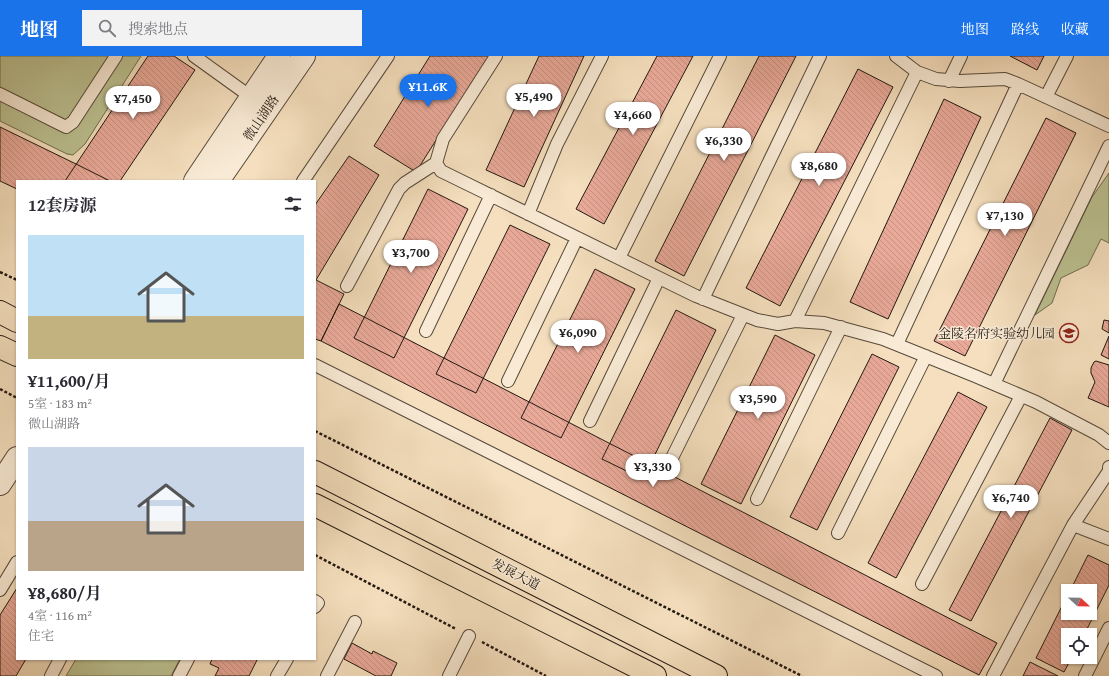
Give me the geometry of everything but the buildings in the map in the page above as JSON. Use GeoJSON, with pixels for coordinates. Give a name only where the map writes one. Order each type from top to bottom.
{"type":"FeatureCollection","features":[{"type":"Feature","properties":{"kind":"main road"},"geometry":{"type":"LineString","coordinates":[[0,312],[16,320]]}},
{"type":"Feature","properties":{"kind":"main road"},"geometry":{"type":"LineString","coordinates":[[0,347],[16,355]]}},
{"type":"Feature","properties":{"kind":"main road","name":"发展大道"},"geometry":{"type":"LineString","coordinates":[[316,473],[716,676]]}},
{"type":"Feature","properties":{"kind":"main road"},"geometry":{"type":"LineString","coordinates":[[316,506],[655,676]]}},
{"type":"Feature","properties":{"kind":"street","name":"微山湖路"},"geometry":{"type":"LineString","coordinates":[[196,180],[279,56]]}},
{"type":"Feature","properties":{"kind":"street","name":"微山湖路"},"geometry":{"type":"LineString","coordinates":[[219,180],[304,56]]}},
{"type":"Feature","properties":{"kind":"street"},"geometry":{"type":"LineString","coordinates":[[0,484],[16,460]]}},
{"type":"Feature","properties":{"kind":"lane"},"geometry":{"type":"LineString","coordinates":[[0,94],[66,127],[72,122],[116,56]]}},
{"type":"Feature","properties":{"kind":"lane"},"geometry":{"type":"LineString","coordinates":[[194,56],[252,97]]}},
{"type":"Feature","properties":{"kind":"lane"},"geometry":{"type":"LineString","coordinates":[[304,180],[388,56]]}},
{"type":"Feature","properties":{"kind":"lane"},"geometry":{"type":"LineString","coordinates":[[347,286],[399,189],[405,183],[436,163],[443,139],[496,56]]}},
{"type":"Feature","properties":{"kind":"lane"},"geometry":{"type":"LineString","coordinates":[[528,214],[557,144],[602,56]]}},
{"type":"Feature","properties":{"kind":"lane"},"geometry":{"type":"LineString","coordinates":[[619,258],[720,56]]}},
{"type":"Feature","properties":{"kind":"lane"},"geometry":{"type":"LineString","coordinates":[[703,299],[820,56]]}},
{"type":"Feature","properties":{"kind":"lane"},"geometry":{"type":"LineString","coordinates":[[896,56],[917,72],[936,79],[960,82],[1004,79],[1109,126]]}},
{"type":"Feature","properties":{"kind":"lane"},"geometry":{"type":"LineString","coordinates":[[949,81],[961,56]]}},
{"type":"Feature","properties":{"kind":"lane"},"geometry":{"type":"LineString","coordinates":[[1046,97],[1067,56]]}},
{"type":"Feature","properties":{"kind":"lane"},"geometry":{"type":"LineString","coordinates":[[795,321],[917,72]]}},
{"type":"Feature","properties":{"kind":"lane"},"geometry":{"type":"LineString","coordinates":[[897,344],[1018,84]]}},
{"type":"Feature","properties":{"kind":"lane"},"geometry":{"type":"LineString","coordinates":[[994,384],[1109,146]]}},
{"type":"Feature","properties":{"kind":"lane"},"geometry":{"type":"LineString","coordinates":[[436,163],[441,171],[490,196],[703,299],[757,320],[778,324],[795,321],[824,323],[897,344],[1021,396],[1099,435],[1109,443]]}},
{"type":"Feature","properties":{"kind":"lane"},"geometry":{"type":"LineString","coordinates":[[426,331],[490,196]]}},
{"type":"Feature","properties":{"kind":"lane"},"geometry":{"type":"LineString","coordinates":[[508,382],[577,238]]}},
{"type":"Feature","properties":{"kind":"lane"},"geometry":{"type":"LineString","coordinates":[[590,421],[659,278]]}},
{"type":"Feature","properties":{"kind":"lane"},"geometry":{"type":"LineString","coordinates":[[668,466],[743,315]]}},
{"type":"Feature","properties":{"kind":"lane"},"geometry":{"type":"LineString","coordinates":[[757,499],[841,327]]}},
{"type":"Feature","properties":{"kind":"lane"},"geometry":{"type":"LineString","coordinates":[[838,533],[926,356]]}},
{"type":"Feature","properties":{"kind":"lane"},"geometry":{"type":"LineString","coordinates":[[316,366],[936,676]]}},
{"type":"Feature","properties":{"kind":"lane"},"geometry":{"type":"LineString","coordinates":[[922,584],[1021,396]]}},
{"type":"Feature","properties":{"kind":"lane"},"geometry":{"type":"LineString","coordinates":[[993,676],[1073,525],[1109,467]]}},
{"type":"Feature","properties":{"kind":"lane"},"geometry":{"type":"LineString","coordinates":[[1073,525],[1109,539]]}},
{"type":"Feature","properties":{"kind":"lane"},"geometry":{"type":"LineString","coordinates":[[0,590],[16,564]]}},
{"type":"Feature","properties":{"kind":"lane"},"geometry":{"type":"LineString","coordinates":[[327,676],[355,622]]}},
{"type":"Feature","properties":{"kind":"lane"},"geometry":{"type":"LineString","coordinates":[[1085,676],[1109,628]]}},
{"type":"Feature","properties":{"kind":"lane"},"geometry":{"type":"LineString","coordinates":[[449,676],[469,636]]}},
{"type":"Feature","properties":{"kind":"lane"},"geometry":{"type":"LineString","coordinates":[[51,676],[59,660]]}},
{"type":"Feature","properties":{"kind":"lane"},"geometry":{"type":"LineString","coordinates":[[179,676],[187,660]]}},
{"type":"Feature","properties":{"kind":"lane"},"geometry":{"type":"LineString","coordinates":[[277,676],[286,660]]}},
{"type":"Feature","properties":{"kind":"path"},"geometry":{"type":"LineString","coordinates":[[0,272],[16,280]]}},
{"type":"Feature","properties":{"kind":"path"},"geometry":{"type":"LineString","coordinates":[[0,389],[16,397]]}},
{"type":"Feature","properties":{"kind":"path"},"geometry":{"type":"LineString","coordinates":[[316,432],[802,676]]}},
{"type":"Feature","properties":{"kind":"path"},"geometry":{"type":"LineString","coordinates":[[316,556],[546,676]]}},
{"type":"Feature","properties":{"kind":"green space"},"geometry":{"type":"Polygon","coordinates":[[[0,56],[141,56],[85,144],[73,155],[67,154],[0,121],[0,56]]]}},
{"type":"Feature","properties":{"kind":"green space"},"geometry":{"type":"Polygon","coordinates":[[[1109,173],[1109,243],[1101,239],[1088,265],[1061,278],[1052,303],[1035,315],[1092,197],[1109,173]]]}},
{"type":"Feature","properties":{"kind":"green space"},"geometry":{"type":"Polygon","coordinates":[[[75,660],[179,660],[171,676],[66,676],[75,660]]]}},
{"type":"Feature","properties":{"kind":"place","name":"金陵名府实验幼儿园"},"geometry":{"type":"Point","coordinates":[1069,333]}}]}
